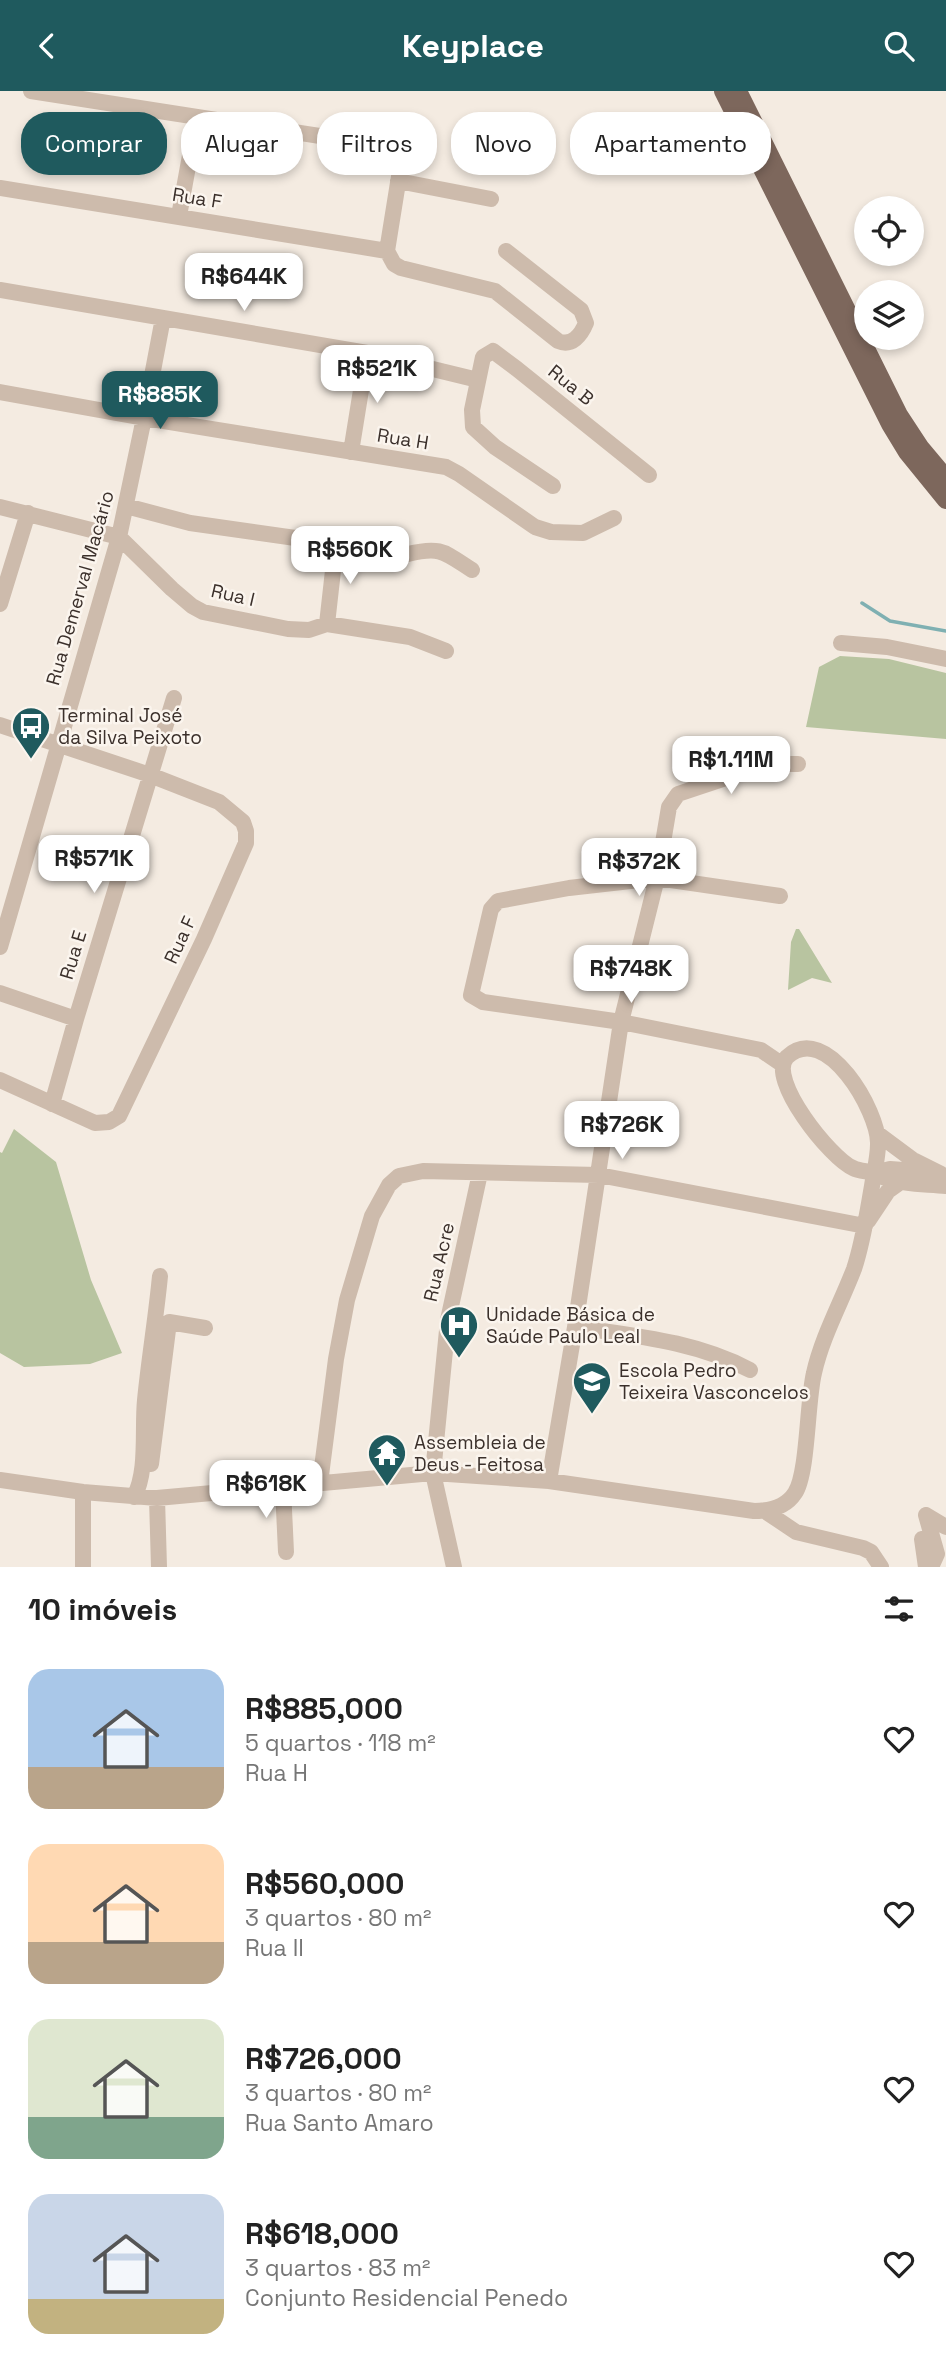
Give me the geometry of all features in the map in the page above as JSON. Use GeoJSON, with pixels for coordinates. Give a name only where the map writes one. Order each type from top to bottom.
{"type":"FeatureCollection","features":[{"type":"Feature","properties":{"kind":"main road"},"geometry":{"type":"LineString","coordinates":[[723,91],[890,424],[907,452],[946,500]]}},
{"type":"Feature","properties":{"kind":"main road"},"geometry":{"type":"LineString","coordinates":[[738,91],[888,394],[920,447],[946,478]]}},
{"type":"Feature","properties":{"kind":"street"},"geometry":{"type":"LineString","coordinates":[[30,91],[181,115]]}},
{"type":"Feature","properties":{"kind":"street"},"geometry":{"type":"LineString","coordinates":[[303,133],[352,141],[399,156],[401,165],[387,251],[394,264],[495,291],[558,341],[566,343],[575,340],[586,326],[581,310],[506,251]]}},
{"type":"Feature","properties":{"kind":"street"},"geometry":{"type":"LineString","coordinates":[[179,216],[186,175]]}},
{"type":"Feature","properties":{"kind":"street"},"geometry":{"type":"LineString","coordinates":[[398,181],[491,199]]}},
{"type":"Feature","properties":{"kind":"street","name":"Rua F"},"geometry":{"type":"LineString","coordinates":[[0,188],[387,251]]}},
{"type":"Feature","properties":{"kind":"street"},"geometry":{"type":"LineString","coordinates":[[0,290],[367,353],[478,380],[471,420],[476,431],[553,486]]}},
{"type":"Feature","properties":{"kind":"street","name":"Rua Demerval Macário"},"geometry":{"type":"LineString","coordinates":[[0,947],[119,537],[163,318]]}},
{"type":"Feature","properties":{"kind":"street","name":"Rua B"},"geometry":{"type":"LineString","coordinates":[[478,380],[483,356],[493,351],[649,475]]}},
{"type":"Feature","properties":{"kind":"street"},"geometry":{"type":"LineString","coordinates":[[351,452],[367,353]]}},
{"type":"Feature","properties":{"kind":"street","name":"Rua H"},"geometry":{"type":"LineString","coordinates":[[0,392],[446,467],[535,527],[551,532],[583,533],[614,518]]}},
{"type":"Feature","properties":{"kind":"street"},"geometry":{"type":"LineString","coordinates":[[127,506],[190,523],[336,544],[408,554],[428,549],[438,550],[472,570]]}},
{"type":"Feature","properties":{"kind":"street"},"geometry":{"type":"LineString","coordinates":[[0,507],[119,537]]}},
{"type":"Feature","properties":{"kind":"street"},"geometry":{"type":"LineString","coordinates":[[0,604],[28,513]]}},
{"type":"Feature","properties":{"kind":"street","name":"Rua I"},"geometry":{"type":"LineString","coordinates":[[119,537],[172,589],[203,612],[288,629],[309,629],[327,624],[410,637],[446,651]]}},
{"type":"Feature","properties":{"kind":"street"},"geometry":{"type":"LineString","coordinates":[[327,624],[336,544]]}},
{"type":"Feature","properties":{"kind":"street"},"geometry":{"type":"LineString","coordinates":[[841,643],[887,647],[946,659]]}},
{"type":"Feature","properties":{"kind":"street","name":"Rua E"},"geometry":{"type":"LineString","coordinates":[[52,1104],[174,698]]}},
{"type":"Feature","properties":{"kind":"street"},"geometry":{"type":"LineString","coordinates":[[0,725],[150,775]]}},
{"type":"Feature","properties":{"kind":"street"},"geometry":{"type":"LineString","coordinates":[[549,1481],[621,1022],[657,877],[669,807],[678,794],[759,767],[798,764]]}},
{"type":"Feature","properties":{"kind":"street","name":"Rua F"},"geometry":{"type":"LineString","coordinates":[[0,1080],[95,1123],[109,1122],[119,1115],[204,939],[246,843],[243,822],[219,802],[150,775]]}},
{"type":"Feature","properties":{"kind":"street"},"geometry":{"type":"LineString","coordinates":[[780,896],[657,877],[569,888],[498,901],[491,909],[471,995],[483,1002],[621,1022],[761,1050],[783,1065]]}},
{"type":"Feature","properties":{"kind":"street"},"geometry":{"type":"LineString","coordinates":[[0,993],[76,1019]]}},
{"type":"Feature","properties":{"kind":"street"},"geometry":{"type":"LineString","coordinates":[[804,1050],[814,1050],[831,1057],[857,1088],[878,1134],[913,1160],[944,1178],[890,1168],[847,1165],[812,1127],[785,1084],[782,1074],[786,1059],[793,1053],[804,1050]]}},
{"type":"Feature","properties":{"kind":"street"},"geometry":{"type":"LineString","coordinates":[[0,1480],[147,1498],[433,1473],[549,1481],[771,1509],[787,1502],[799,1486],[814,1371],[853,1270],[865,1226],[870,1167],[878,1134]]}},
{"type":"Feature","properties":{"kind":"street"},"geometry":{"type":"LineString","coordinates":[[870,1167],[888,1179],[902,1181],[944,1178]]}},
{"type":"Feature","properties":{"kind":"street"},"geometry":{"type":"LineString","coordinates":[[320,1483],[336,1359],[347,1300],[372,1216],[390,1185],[399,1176],[415,1172],[599,1175],[865,1226]]}},
{"type":"Feature","properties":{"kind":"street","name":"Rua Acre"},"geometry":{"type":"LineString","coordinates":[[454,1567],[433,1473],[448,1319],[480,1173]]}},
{"type":"Feature","properties":{"kind":"street"},"geometry":{"type":"LineString","coordinates":[[865,1226],[888,1191],[902,1181]]}},
{"type":"Feature","properties":{"kind":"street"},"geometry":{"type":"LineString","coordinates":[[147,1498],[139,1487],[145,1400],[160,1276]]}},
{"type":"Feature","properties":{"kind":"street"},"geometry":{"type":"LineString","coordinates":[[159,1567],[147,1498],[169,1322],[205,1328]]}},
{"type":"Feature","properties":{"kind":"street"},"geometry":{"type":"LineString","coordinates":[[575,1327],[680,1343],[726,1357],[750,1370]]}},
{"type":"Feature","properties":{"kind":"street"},"geometry":{"type":"LineString","coordinates":[[283,1488],[286,1552]]}},
{"type":"Feature","properties":{"kind":"street"},"geometry":{"type":"LineString","coordinates":[[83,1492],[83,1567]]}},
{"type":"Feature","properties":{"kind":"street"},"geometry":{"type":"LineString","coordinates":[[771,1509],[796,1532],[863,1548],[870,1560],[881,1567]]}},
{"type":"Feature","properties":{"kind":"street"},"geometry":{"type":"LineString","coordinates":[[928,1567],[937,1554],[926,1515],[946,1527]]}},
{"type":"Feature","properties":{"kind":"street"},"geometry":{"type":"LineString","coordinates":[[922,1539],[928,1567]]}},
{"type":"Feature","properties":{"kind":"green space"},"geometry":{"type":"Polygon","coordinates":[[[840,656],[889,659],[946,673],[946,739],[806,727],[819,667],[840,656]]]}},
{"type":"Feature","properties":{"kind":"green space"},"geometry":{"type":"Polygon","coordinates":[[[796,929],[799,929],[832,983],[812,978],[788,990],[791,942],[796,929]]]}},
{"type":"Feature","properties":{"kind":"green space"},"geometry":{"type":"Polygon","coordinates":[[[14,1129],[56,1162],[91,1280],[122,1353],[90,1364],[24,1367],[0,1353],[0,1152],[2,1153],[14,1129]]]}},
{"type":"Feature","properties":{"kind":"waterway"},"geometry":{"type":"LineString","coordinates":[[862,603],[890,621],[946,631]]}},
{"type":"Feature","properties":{"kind":"place","name":"Terminal José da Silva Peixoto"},"geometry":{"type":"Point","coordinates":[31,760]}},
{"type":"Feature","properties":{"kind":"place","name":"Unidade Básica de Saúde Paulo Leal"},"geometry":{"type":"Point","coordinates":[459,1359]}},
{"type":"Feature","properties":{"kind":"place","name":"Escola Pedro Teixeira Vasconcelos"},"geometry":{"type":"Point","coordinates":[592,1415]}},
{"type":"Feature","properties":{"kind":"place","name":"Assembleia de Deus - Feitosa"},"geometry":{"type":"Point","coordinates":[387,1487]}}]}
